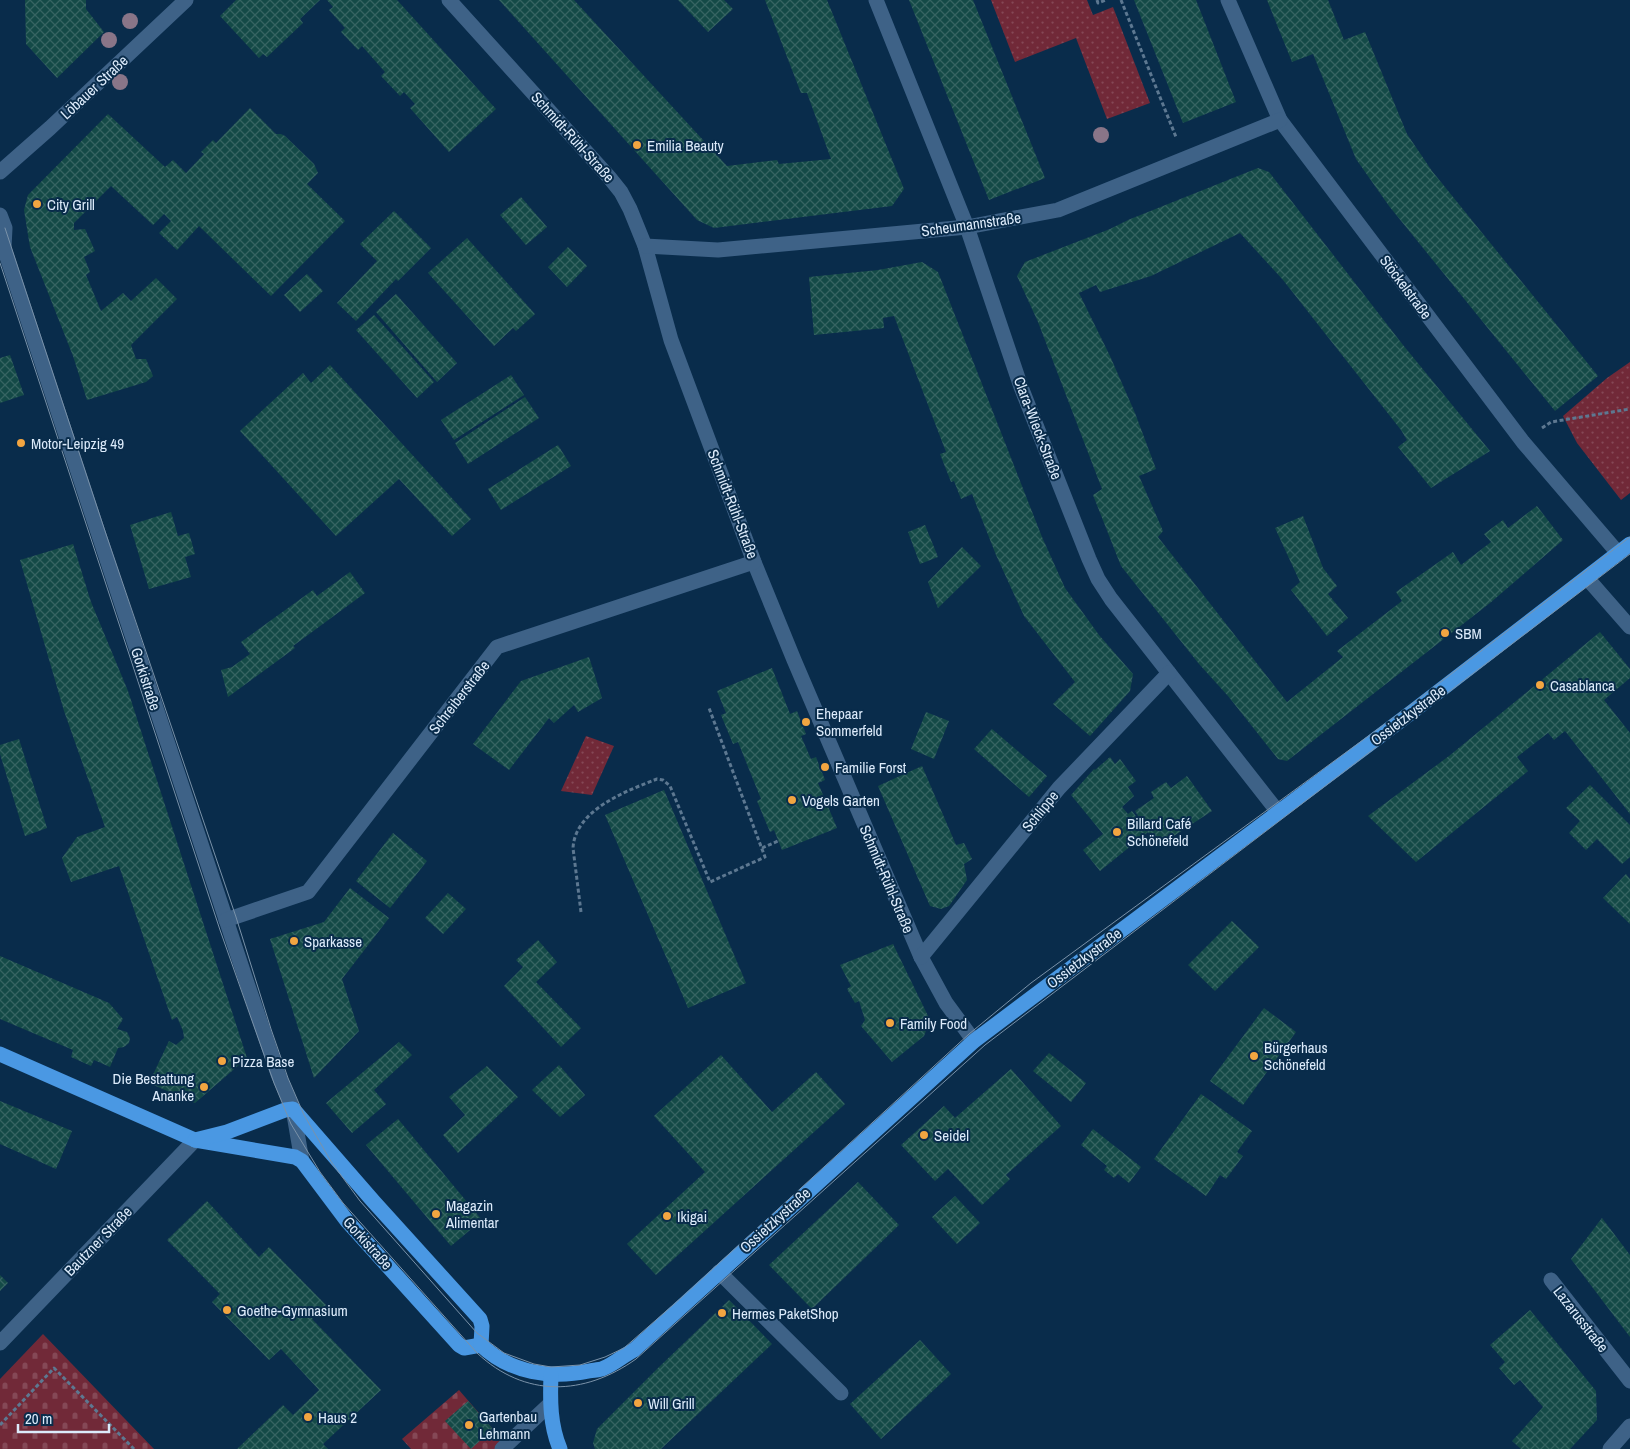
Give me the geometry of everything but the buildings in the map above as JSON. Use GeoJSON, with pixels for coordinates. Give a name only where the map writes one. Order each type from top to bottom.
{"type":"FeatureCollection","features":[{"type":"Feature","properties":{"kind":"main road","name":"Ossietzkystraße"},"geometry":{"type":"LineString","coordinates":[[551,1375],[576,1374],[604,1368],[634,1350],[974,1041],[1630,544]]}},
{"type":"Feature","properties":{"kind":"main road"},"geometry":{"type":"LineString","coordinates":[[0,1054],[195,1140],[295,1157],[302,1162]]}},
{"type":"Feature","properties":{"kind":"main road"},"geometry":{"type":"LineString","coordinates":[[195,1140],[227,1132],[293,1108]]}},
{"type":"Feature","properties":{"kind":"main road","name":"Gorkistraße"},"geometry":{"type":"LineString","coordinates":[[293,1108],[374,1202],[480,1319],[482,1326],[481,1345],[464,1348],[459,1345],[347,1221],[302,1162]]}},
{"type":"Feature","properties":{"kind":"main road"},"geometry":{"type":"LineString","coordinates":[[481,1345],[506,1363],[530,1372],[551,1375],[550,1404],[553,1428],[560,1449]]}},
{"type":"Feature","properties":{"kind":"street","name":"Löbauer Straße"},"geometry":{"type":"LineString","coordinates":[[0,172],[50,128],[186,0]]}},
{"type":"Feature","properties":{"kind":"street","name":"Schmidt-Rühl-Straße"},"geometry":{"type":"LineString","coordinates":[[449,0],[609,177],[621,192],[630,209],[645,246],[671,340],[754,562],[794,660],[921,957],[946,1002],[974,1041]]}},
{"type":"Feature","properties":{"kind":"street","name":"Clara-Wieck-Straße"},"geometry":{"type":"LineString","coordinates":[[876,0],[966,227],[1021,387],[1098,579],[1278,812]]}},
{"type":"Feature","properties":{"kind":"street","name":"Stöckelstraße"},"geometry":{"type":"LineString","coordinates":[[1228,0],[1280,120],[1523,442],[1618,553]]}},
{"type":"Feature","properties":{"kind":"street","name":"Scheumannstraße"},"geometry":{"type":"LineString","coordinates":[[645,246],[718,250],[966,227],[1058,210],[1280,120]]}},
{"type":"Feature","properties":{"kind":"street","name":"Gorkistraße"},"geometry":{"type":"LineString","coordinates":[[2,222],[2,246],[226,920],[278,1074],[293,1108],[302,1162]]}},
{"type":"Feature","properties":{"kind":"street","name":"Schreiberstraße"},"geometry":{"type":"LineString","coordinates":[[226,920],[308,892],[497,647],[754,562]]}},
{"type":"Feature","properties":{"kind":"street"},"geometry":{"type":"LineString","coordinates":[[1587,578],[1630,627]]}},
{"type":"Feature","properties":{"kind":"street","name":"Schlippe"},"geometry":{"type":"LineString","coordinates":[[921,957],[1059,788],[1169,673]]}},
{"type":"Feature","properties":{"kind":"street","name":"Bautzner Straße"},"geometry":{"type":"LineString","coordinates":[[0,1343],[195,1140]]}},
{"type":"Feature","properties":{"kind":"street"},"geometry":{"type":"LineString","coordinates":[[719,1272],[841,1393]]}},
{"type":"Feature","properties":{"kind":"street","name":"Lazarusstraße"},"geometry":{"type":"LineString","coordinates":[[1551,1280],[1630,1381]]}},
{"type":"Feature","properties":{"kind":"street"},"geometry":{"type":"LineString","coordinates":[[502,1449],[550,1404]]}},
{"type":"Feature","properties":{"kind":"street"},"geometry":{"type":"LineString","coordinates":[[1610,1449],[1630,1426]]}},
{"type":"Feature","properties":{"kind":"path"},"geometry":{"type":"LineString","coordinates":[[1097,0],[1098,3],[1106,0]]}},
{"type":"Feature","properties":{"kind":"path"},"geometry":{"type":"LineString","coordinates":[[1121,0],[1185,158]]}},
{"type":"Feature","properties":{"kind":"path"},"geometry":{"type":"LineString","coordinates":[[1523,442],[1551,422],[1630,409]]}},
{"type":"Feature","properties":{"kind":"path"},"geometry":{"type":"LineString","coordinates":[[580,912],[572,848],[573,839],[579,826],[588,816],[624,792],[657,780],[663,780],[670,786],[710,882],[764,857],[710,708]]}},
{"type":"Feature","properties":{"kind":"path"},"geometry":{"type":"LineString","coordinates":[[762,848],[778,841]]}},
{"type":"Feature","properties":{"kind":"path"},"geometry":{"type":"LineString","coordinates":[[0,1425],[54,1368],[134,1449]]}},
{"type":"Feature","properties":{"kind":"green space"},"geometry":{"type":"Polygon","coordinates":[[[991,0],[1087,0],[1093,15],[1113,7],[1150,103],[1107,119],[1076,38],[1015,62],[991,0]]]}},
{"type":"Feature","properties":{"kind":"green space"},"geometry":{"type":"Polygon","coordinates":[[[1630,362],[1630,493],[1621,500],[1577,443],[1563,416],[1607,378],[1630,362]]]}},
{"type":"Feature","properties":{"kind":"green space"},"geometry":{"type":"Polygon","coordinates":[[[586,736],[614,746],[592,795],[561,791],[586,736]]]}},
{"type":"Feature","properties":{"kind":"green space"},"geometry":{"type":"Polygon","coordinates":[[[43,1334],[154,1449],[0,1449],[0,1379],[43,1334]]]}},
{"type":"Feature","properties":{"kind":"green space"},"geometry":{"type":"Polygon","coordinates":[[[459,1390],[510,1449],[411,1449],[402,1439],[459,1390]]]}},
{"type":"Feature","properties":{"kind":"tram line"},"geometry":{"type":"LineString","coordinates":[[5,228],[105,531],[236,917],[271,1029],[288,1078],[304,1115],[332,1163],[360,1201],[477,1333],[504,1353],[534,1364],[551,1367],[580,1365],[605,1357],[624,1348],[969,1034],[1031,983],[1408,707],[1630,537]]}},
{"type":"Feature","properties":{"kind":"tram line"},"geometry":{"type":"LineString","coordinates":[[0,263],[220,930],[274,1083],[291,1124],[320,1172],[343,1203],[477,1353],[495,1368],[515,1378],[535,1384],[555,1387],[596,1380],[636,1359],[985,1045],[1630,554]]}},
{"type":"Feature","properties":{"kind":"place","name":"Emilia Beauty"},"geometry":{"type":"Point","coordinates":[637,145]}},
{"type":"Feature","properties":{"kind":"place","name":"City Grill"},"geometry":{"type":"Point","coordinates":[37,204]}},
{"type":"Feature","properties":{"kind":"place","name":"Motor-Leipzig 49"},"geometry":{"type":"Point","coordinates":[21,443]}},
{"type":"Feature","properties":{"kind":"place","name":"SBM"},"geometry":{"type":"Point","coordinates":[1445,633]}},
{"type":"Feature","properties":{"kind":"place","name":"Casablanca"},"geometry":{"type":"Point","coordinates":[1540,685]}},
{"type":"Feature","properties":{"kind":"place","name":"Ehepaar Sommerfeld"},"geometry":{"type":"Point","coordinates":[806,722]}},
{"type":"Feature","properties":{"kind":"place","name":"Familie Forst"},"geometry":{"type":"Point","coordinates":[825,767]}},
{"type":"Feature","properties":{"kind":"place","name":"Vogels Garten"},"geometry":{"type":"Point","coordinates":[792,800]}},
{"type":"Feature","properties":{"kind":"place","name":"Billard Café Schönefeld"},"geometry":{"type":"Point","coordinates":[1117,832]}},
{"type":"Feature","properties":{"kind":"place","name":"Sparkasse"},"geometry":{"type":"Point","coordinates":[294,941]}},
{"type":"Feature","properties":{"kind":"place","name":"Family Food"},"geometry":{"type":"Point","coordinates":[890,1023]}},
{"type":"Feature","properties":{"kind":"place","name":"Bürgerhaus Schönefeld"},"geometry":{"type":"Point","coordinates":[1254,1056]}},
{"type":"Feature","properties":{"kind":"place","name":"Pizza Base"},"geometry":{"type":"Point","coordinates":[222,1061]}},
{"type":"Feature","properties":{"kind":"place","name":"Die Bestattung Ananke"},"geometry":{"type":"Point","coordinates":[204,1087]}},
{"type":"Feature","properties":{"kind":"place","name":"Seidel"},"geometry":{"type":"Point","coordinates":[924,1135]}},
{"type":"Feature","properties":{"kind":"place","name":"Magazin Alimentar"},"geometry":{"type":"Point","coordinates":[436,1214]}},
{"type":"Feature","properties":{"kind":"place","name":"Ikigai"},"geometry":{"type":"Point","coordinates":[667,1216]}},
{"type":"Feature","properties":{"kind":"place","name":"Goethe-Gymnasium"},"geometry":{"type":"Point","coordinates":[227,1310]}},
{"type":"Feature","properties":{"kind":"place","name":"Hermes PaketShop"},"geometry":{"type":"Point","coordinates":[722,1313]}},
{"type":"Feature","properties":{"kind":"place","name":"Will Grill"},"geometry":{"type":"Point","coordinates":[638,1403]}},
{"type":"Feature","properties":{"kind":"place","name":"Haus 2"},"geometry":{"type":"Point","coordinates":[308,1417]}},
{"type":"Feature","properties":{"kind":"place","name":"Gartenbau Lehmann"},"geometry":{"type":"Point","coordinates":[469,1425]}}]}
